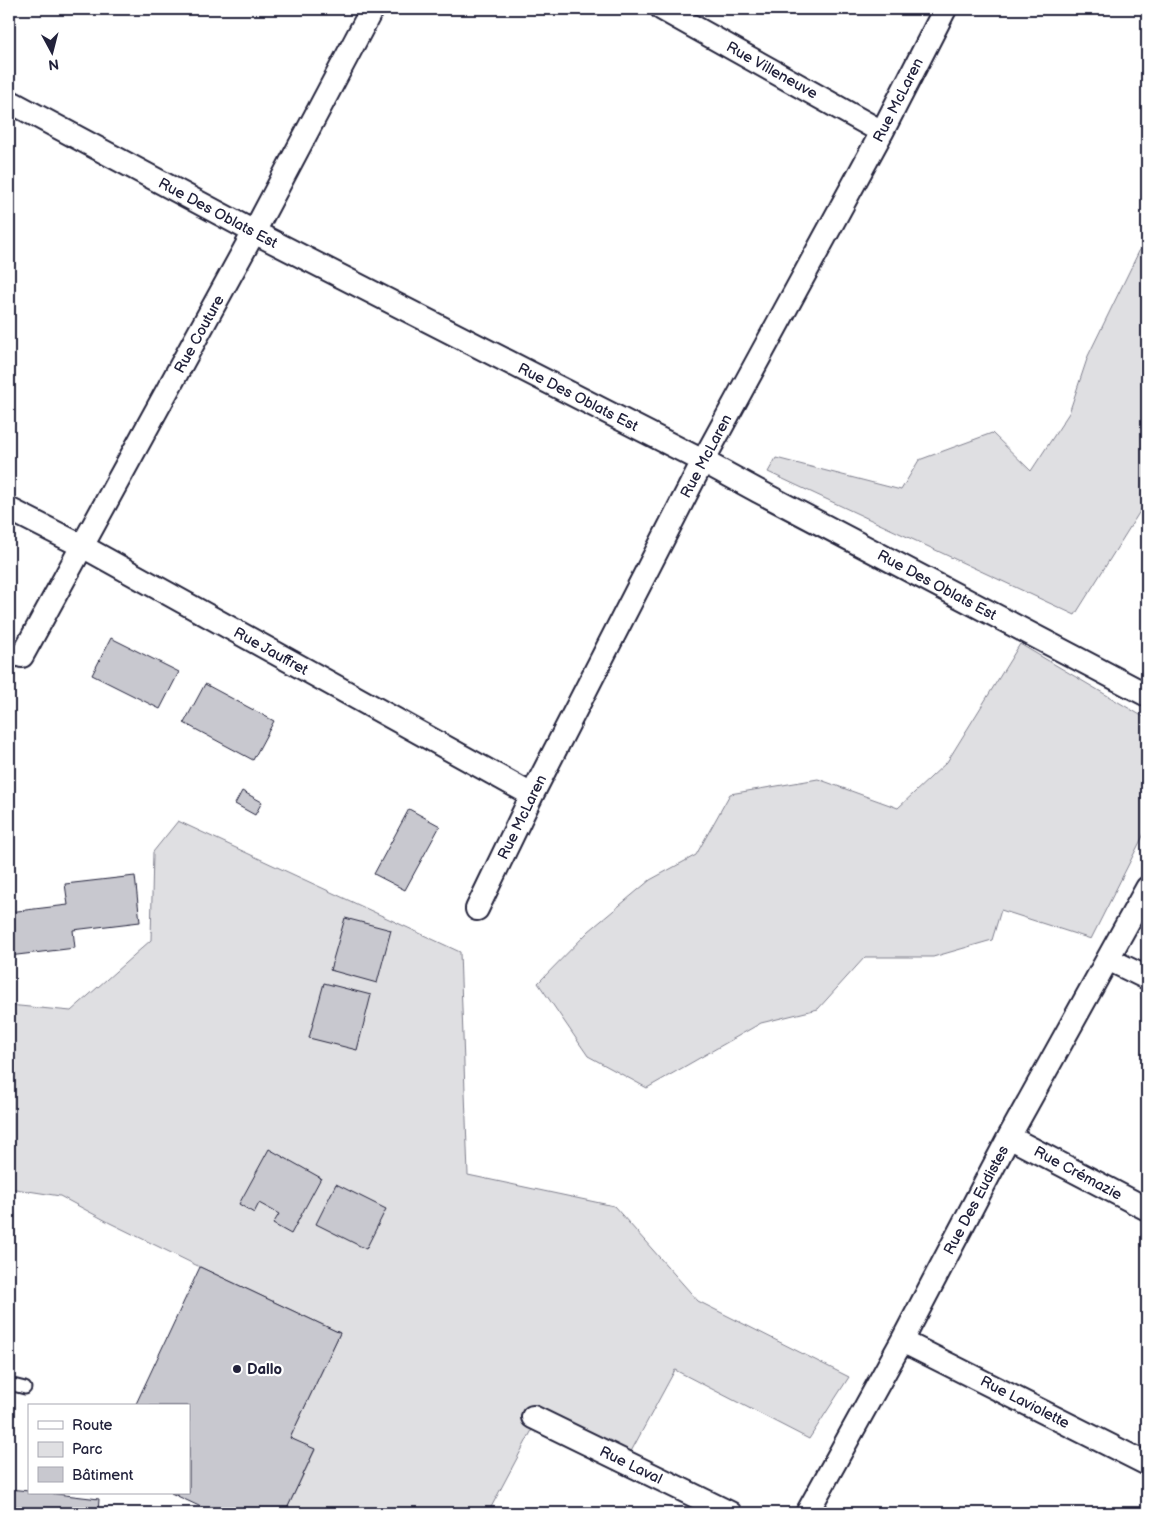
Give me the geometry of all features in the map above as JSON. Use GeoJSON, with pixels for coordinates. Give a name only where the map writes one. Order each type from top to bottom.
{"type":"FeatureCollection","features":[{"type":"Feature","properties":{"kind":"street","name":"Rue Couture"},"geometry":{"type":"LineString","coordinates":[[22,656],[254,232],[372,9]]}},
{"type":"Feature","properties":{"kind":"street","name":"Rue Villeneuve"},"geometry":{"type":"LineString","coordinates":[[662,9],[882,132]]}},
{"type":"Feature","properties":{"kind":"street","name":"Rue McLaren"},"geometry":{"type":"LineString","coordinates":[[477,909],[532,795],[702,460],[882,132],[945,9]]}},
{"type":"Feature","properties":{"kind":"street","name":"Rue Des Oblats Est"},"geometry":{"type":"LineString","coordinates":[[9,101],[254,232],[702,460],[1147,696]]}},
{"type":"Feature","properties":{"kind":"street","name":"Rue Jauffret"},"geometry":{"type":"LineString","coordinates":[[9,509],[82,546],[532,795]]}},
{"type":"Feature","properties":{"kind":"street","name":"Rue Des Eudistes"},"geometry":{"type":"LineString","coordinates":[[806,1513],[902,1341],[1009,1137],[1147,888]]}},
{"type":"Feature","properties":{"kind":"street"},"geometry":{"type":"LineString","coordinates":[[1108,959],[1147,978]]}},
{"type":"Feature","properties":{"kind":"street","name":"Rue Crémazie"},"geometry":{"type":"LineString","coordinates":[[1009,1137],[1147,1209]]}},
{"type":"Feature","properties":{"kind":"street","name":"Rue Laviolette"},"geometry":{"type":"LineString","coordinates":[[902,1341],[1147,1464]]}},
{"type":"Feature","properties":{"kind":"street","name":"Rue Laval"},"geometry":{"type":"LineString","coordinates":[[532,1417],[730,1513]]}},
{"type":"Feature","properties":{"kind":"lane"},"geometry":{"type":"LineString","coordinates":[[9,1384],[25,1388]]}},
{"type":"Feature","properties":{"kind":"green space"},"geometry":{"type":"Polygon","coordinates":[[[1147,235],[1147,500],[1075,615],[768,472],[776,458],[901,490],[919,460],[992,433],[1031,471],[1069,413],[1088,356],[1147,235]]]}},
{"type":"Feature","properties":{"kind":"green space"},"geometry":{"type":"Polygon","coordinates":[[[1020,644],[1147,719],[1147,828],[1091,939],[1001,910],[992,940],[933,957],[865,957],[818,1009],[761,1023],[647,1088],[588,1056],[538,983],[589,931],[650,880],[696,855],[730,794],[818,779],[898,808],[947,762],[1020,644]]]}},
{"type":"Feature","properties":{"kind":"green space"},"geometry":{"type":"Polygon","coordinates":[[[178,821],[460,952],[468,1175],[614,1206],[698,1301],[849,1377],[809,1439],[675,1370],[627,1459],[540,1415],[488,1513],[285,1513],[315,1450],[290,1438],[340,1333],[110,1223],[60,1196],[9,1188],[9,1005],[71,1011],[151,940],[153,852],[178,821]]]}},
{"type":"Feature","properties":{"kind":"building"},"geometry":{"type":"Polygon","coordinates":[[[111,638],[179,672],[160,709],[92,675],[111,638]]]}},
{"type":"Feature","properties":{"kind":"building"},"geometry":{"type":"Polygon","coordinates":[[[205,684],[274,721],[253,760],[184,723],[205,684]]]}},
{"type":"Feature","properties":{"kind":"building"},"geometry":{"type":"Polygon","coordinates":[[[242,791],[262,802],[255,815],[235,804],[242,791]]]}},
{"type":"Feature","properties":{"kind":"building"},"geometry":{"type":"Polygon","coordinates":[[[409,809],[440,826],[405,890],[374,874],[409,809]]]}},
{"type":"Feature","properties":{"kind":"building"},"geometry":{"type":"Polygon","coordinates":[[[135,876],[140,922],[73,930],[75,948],[9,956],[9,912],[68,905],[65,884],[135,876]]]}},
{"type":"Feature","properties":{"kind":"building"},"geometry":{"type":"Polygon","coordinates":[[[345,918],[391,930],[377,983],[330,970],[345,918]]]}},
{"type":"Feature","properties":{"kind":"building"},"geometry":{"type":"Polygon","coordinates":[[[324,983],[371,995],[357,1050],[309,1038],[324,983]]]}},
{"type":"Feature","properties":{"kind":"building"},"geometry":{"type":"Polygon","coordinates":[[[269,1149],[321,1178],[291,1234],[273,1224],[279,1214],[259,1203],[254,1213],[239,1204],[269,1149]]]}},
{"type":"Feature","properties":{"kind":"building"},"geometry":{"type":"Polygon","coordinates":[[[336,1184],[386,1209],[366,1249],[316,1224],[336,1184]]]}},
{"type":"Feature","properties":{"kind":"building","name":"Dallo"},"geometry":{"type":"Polygon","coordinates":[[[200,1267],[340,1333],[290,1438],[315,1449],[285,1513],[214,1513],[173,1494],[190,1494],[190,1404],[136,1404],[200,1267]]]}},
{"type":"Feature","properties":{"kind":"building"},"geometry":{"type":"Polygon","coordinates":[[[9,1489],[28,1491],[28,1494],[56,1494],[99,1499],[98,1513],[9,1513],[9,1489]]]}},
{"type":"Feature","properties":{"kind":"place","name":"Dallo"},"geometry":{"type":"Point","coordinates":[237,1369]}}]}
